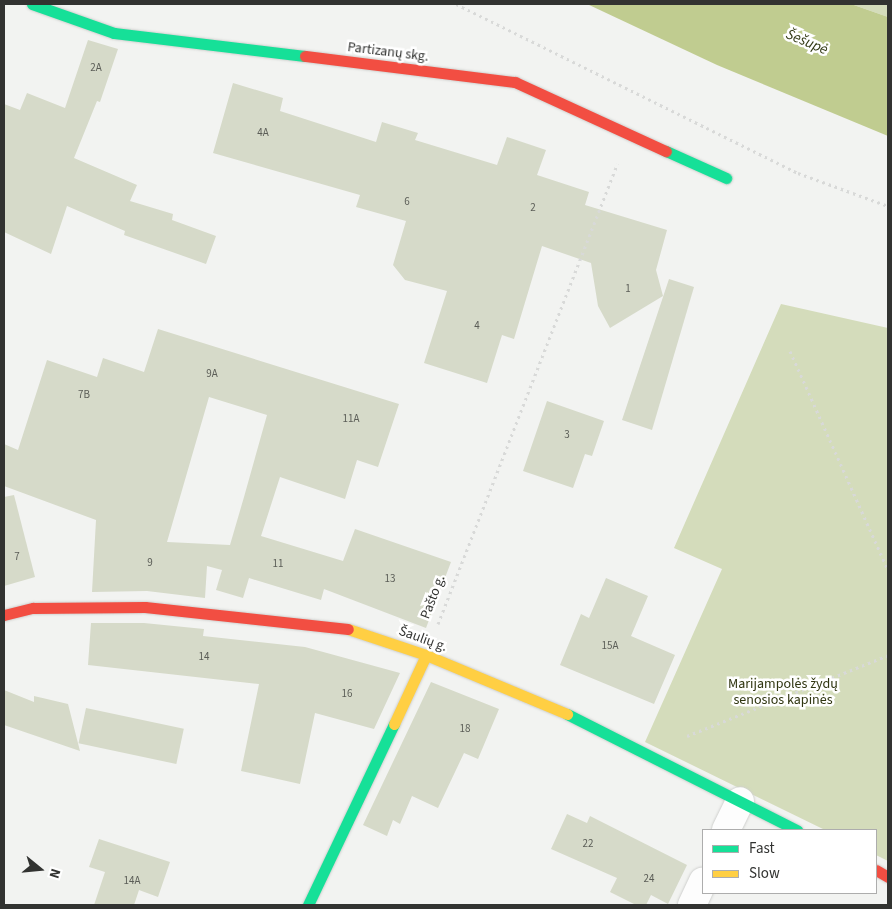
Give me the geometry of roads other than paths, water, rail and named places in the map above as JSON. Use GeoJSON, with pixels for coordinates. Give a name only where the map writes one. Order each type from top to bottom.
{"type":"FeatureCollection","features":[{"type":"Feature","properties":{"kind":"street","name":"Partizanų skg."},"geometry":{"type":"LineString","coordinates":[[32,4],[114,33],[514,82],[726,178]]}},
{"type":"Feature","properties":{"kind":"street","name":"Šaulių g."},"geometry":{"type":"LineString","coordinates":[[4,615],[33,608],[145,607],[352,629],[426,655],[561,711],[795,829]]}},
{"type":"Feature","properties":{"kind":"street"},"geometry":{"type":"LineString","coordinates":[[308,905],[426,655]]}},
{"type":"Feature","properties":{"kind":"street"},"geometry":{"type":"LineString","coordinates":[[726,829],[740,801]]}},
{"type":"Feature","properties":{"kind":"street"},"geometry":{"type":"LineString","coordinates":[[877,871],[888,877]]}},
{"type":"Feature","properties":{"kind":"street"},"geometry":{"type":"LineString","coordinates":[[692,905],[702,883]]}},
{"type":"Feature","properties":{"kind":"water","name":"Šešupė"},"geometry":{"type":"Polygon","coordinates":[[[587,4],[851,4],[888,17],[888,136],[717,65],[587,4]]]}},
{"type":"Feature","properties":{"kind":"park label","name":"Marijampolės žydų senosios kapinės"},"geometry":{"type":"Point","coordinates":[783,692]}}]}
